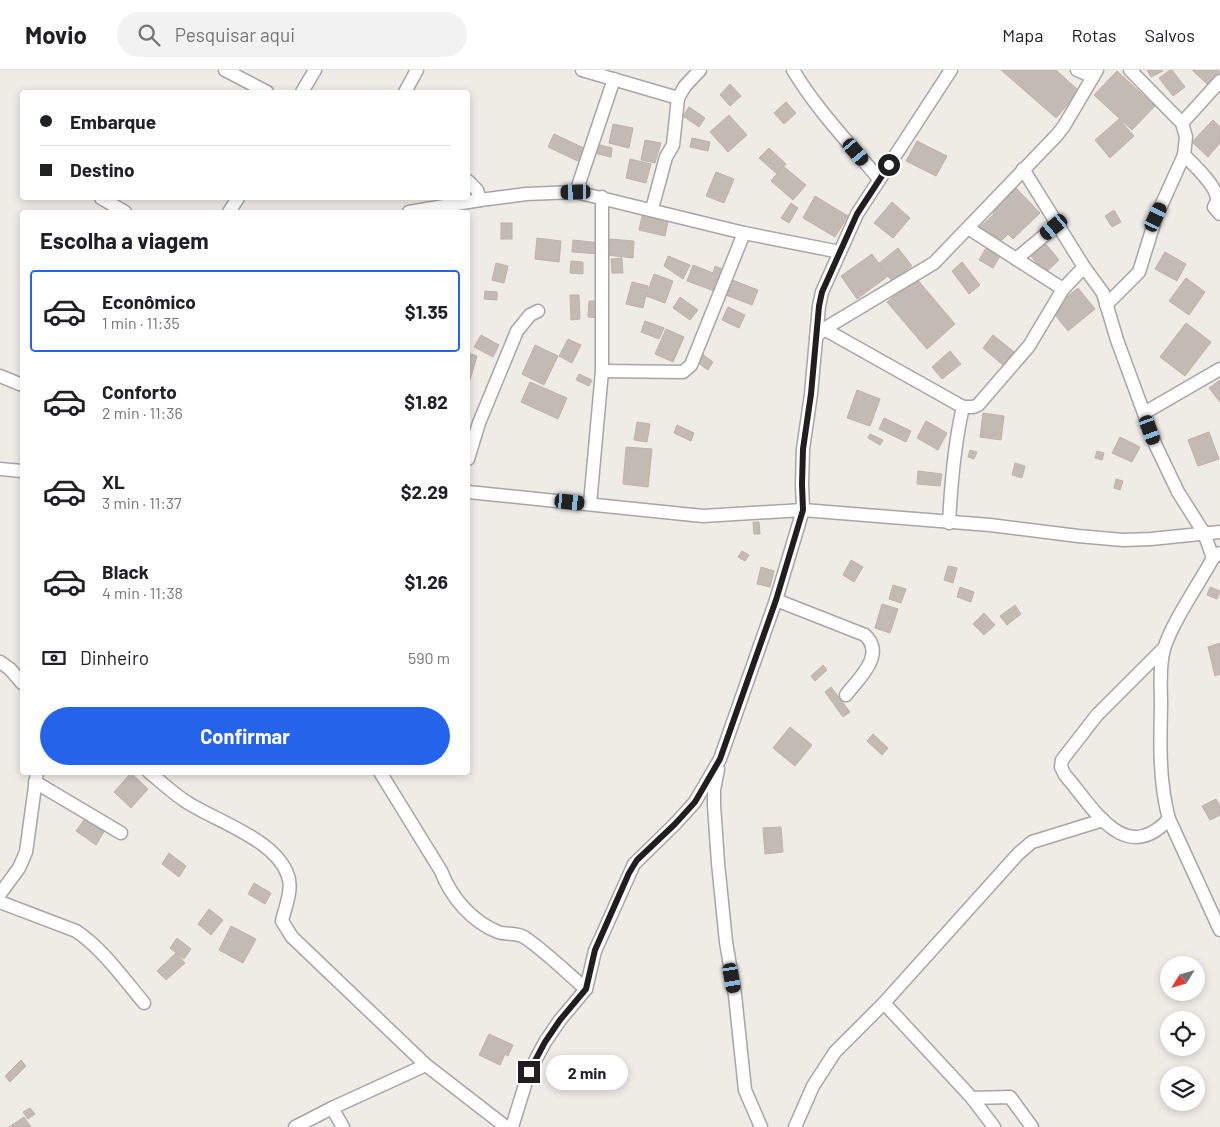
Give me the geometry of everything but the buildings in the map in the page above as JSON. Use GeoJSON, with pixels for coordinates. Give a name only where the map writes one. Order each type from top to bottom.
{"type":"FeatureCollection","features":[{"type":"Feature","properties":{"kind":"street"},"geometry":{"type":"LineString","coordinates":[[225,70],[263,90]]}},
{"type":"Feature","properties":{"kind":"street"},"geometry":{"type":"LineString","coordinates":[[303,90],[315,70]]}},
{"type":"Feature","properties":{"kind":"street"},"geometry":{"type":"LineString","coordinates":[[406,90],[418,70]]}},
{"type":"Feature","properties":{"kind":"street"},"geometry":{"type":"LineString","coordinates":[[582,70],[678,98]]}},
{"type":"Feature","properties":{"kind":"street"},"geometry":{"type":"LineString","coordinates":[[652,209],[666,157],[673,145],[678,98],[700,70]]}},
{"type":"Feature","properties":{"kind":"street"},"geometry":{"type":"LineString","coordinates":[[793,70],[802,85],[879,179]]}},
{"type":"Feature","properties":{"kind":"street"},"geometry":{"type":"LineString","coordinates":[[761,1127],[745,1090],[736,996],[726,942],[718,863],[714,790],[720,759],[776,600],[803,510],[803,449],[820,333],[819,306],[822,292],[857,214],[951,70]]}},
{"type":"Feature","properties":{"kind":"street"},"geometry":{"type":"LineString","coordinates":[[820,333],[934,263],[1023,169],[1043,151],[1064,126],[1095,73],[1077,70]]}},
{"type":"Feature","properties":{"kind":"street"},"geometry":{"type":"LineString","coordinates":[[1106,305],[1139,272],[1156,217],[1184,155],[1186,137],[1182,123],[1130,70]]}},
{"type":"Feature","properties":{"kind":"street"},"geometry":{"type":"LineString","coordinates":[[576,192],[614,79]]}},
{"type":"Feature","properties":{"kind":"street"},"geometry":{"type":"LineString","coordinates":[[1182,123],[1220,81]]}},
{"type":"Feature","properties":{"kind":"street"},"geometry":{"type":"LineString","coordinates":[[1184,155],[1216,192],[1217,200],[1214,207],[1220,214]]}},
{"type":"Feature","properties":{"kind":"street"},"geometry":{"type":"LineString","coordinates":[[1023,169],[1103,293],[1117,340],[1156,446],[1178,492],[1217,556],[1177,620],[1164,648],[1097,715],[1062,760],[1061,767],[1065,775],[1103,820],[1118,833],[1130,837],[1143,837],[1160,829],[1169,819]]}},
{"type":"Feature","properties":{"kind":"street"},"geometry":{"type":"LineString","coordinates":[[470,183],[477,190],[480,200]]}},
{"type":"Feature","properties":{"kind":"street"},"geometry":{"type":"LineString","coordinates":[[421,210],[480,200],[554,192],[576,192],[652,209],[744,233],[840,252]]}},
{"type":"Feature","properties":{"kind":"street"},"geometry":{"type":"LineString","coordinates":[[590,504],[602,371],[602,197]]}},
{"type":"Feature","properties":{"kind":"street"},"geometry":{"type":"LineString","coordinates":[[104,200],[121,210]]}},
{"type":"Feature","properties":{"kind":"street"},"geometry":{"type":"LineString","coordinates":[[1016,259],[1058,224]]}},
{"type":"Feature","properties":{"kind":"street"},"geometry":{"type":"LineString","coordinates":[[968,228],[1063,290]]}},
{"type":"Feature","properties":{"kind":"street"},"geometry":{"type":"LineString","coordinates":[[602,371],[683,372],[688,368],[744,233]]}},
{"type":"Feature","properties":{"kind":"street"},"geometry":{"type":"LineString","coordinates":[[820,333],[963,407],[973,407],[978,405],[1030,346],[1063,290],[1084,266]]}},
{"type":"Feature","properties":{"kind":"street"},"geometry":{"type":"LineString","coordinates":[[470,453],[479,423],[517,331],[530,315],[538,311]]}},
{"type":"Feature","properties":{"kind":"street"},"geometry":{"type":"LineString","coordinates":[[1144,413],[1220,369]]}},
{"type":"Feature","properties":{"kind":"street"},"geometry":{"type":"LineString","coordinates":[[0,376],[20,384]]}},
{"type":"Feature","properties":{"kind":"street"},"geometry":{"type":"LineString","coordinates":[[949,522],[950,485],[963,407]]}},
{"type":"Feature","properties":{"kind":"street"},"geometry":{"type":"LineString","coordinates":[[0,470],[20,471]]}},
{"type":"Feature","properties":{"kind":"street"},"geometry":{"type":"LineString","coordinates":[[470,492],[703,516],[803,510],[1008,527],[1123,540],[1220,532]]}},
{"type":"Feature","properties":{"kind":"street"},"geometry":{"type":"LineString","coordinates":[[776,600],[865,635],[872,641],[874,650],[872,660],[846,695]]}},
{"type":"Feature","properties":{"kind":"street"},"geometry":{"type":"LineString","coordinates":[[1164,648],[1160,754],[1164,803],[1169,819],[1220,930]]}},
{"type":"Feature","properties":{"kind":"street"},"geometry":{"type":"LineString","coordinates":[[0,662],[10,669],[20,681]]}},
{"type":"Feature","properties":{"kind":"street"},"geometry":{"type":"LineString","coordinates":[[512,1127],[529,1072],[545,1042],[560,1020],[586,989],[595,950],[634,864],[695,802],[720,759]]}},
{"type":"Feature","properties":{"kind":"street"},"geometry":{"type":"LineString","coordinates":[[153,775],[184,801],[240,830],[273,853],[283,864],[289,876],[290,884],[282,921],[287,931],[324,969],[426,1065],[506,1127]]}},
{"type":"Feature","properties":{"kind":"street"},"geometry":{"type":"LineString","coordinates":[[382,775],[441,871],[447,886],[466,909],[482,923],[498,932],[523,936],[586,989]]}},
{"type":"Feature","properties":{"kind":"street"},"geometry":{"type":"LineString","coordinates":[[0,894],[19,868],[26,852],[36,777],[121,833]]}},
{"type":"Feature","properties":{"kind":"street"},"geometry":{"type":"LineString","coordinates":[[795,1127],[813,1086],[835,1052],[884,1003],[1026,847],[1032,842],[1103,820]]}},
{"type":"Feature","properties":{"kind":"street"},"geometry":{"type":"LineString","coordinates":[[0,902],[76,931],[110,962],[144,1003]]}},
{"type":"Feature","properties":{"kind":"street"},"geometry":{"type":"LineString","coordinates":[[884,1003],[972,1098],[994,1127]]}},
{"type":"Feature","properties":{"kind":"street"},"geometry":{"type":"LineString","coordinates":[[295,1127],[426,1065]]}},
{"type":"Feature","properties":{"kind":"street"},"geometry":{"type":"LineString","coordinates":[[972,1098],[1010,1097],[1032,1127]]}},
{"type":"Feature","properties":{"kind":"street"},"geometry":{"type":"LineString","coordinates":[[332,1108],[343,1127]]}},
{"type":"Feature","properties":{"kind":"route"},"geometry":{"type":"LineString","coordinates":[[529,1072],[545,1042],[560,1020],[586,989],[595,950],[629,873],[637,860],[695,802],[720,759],[776,600],[803,510],[803,449],[822,292],[857,214],[889,165]]}}]}
